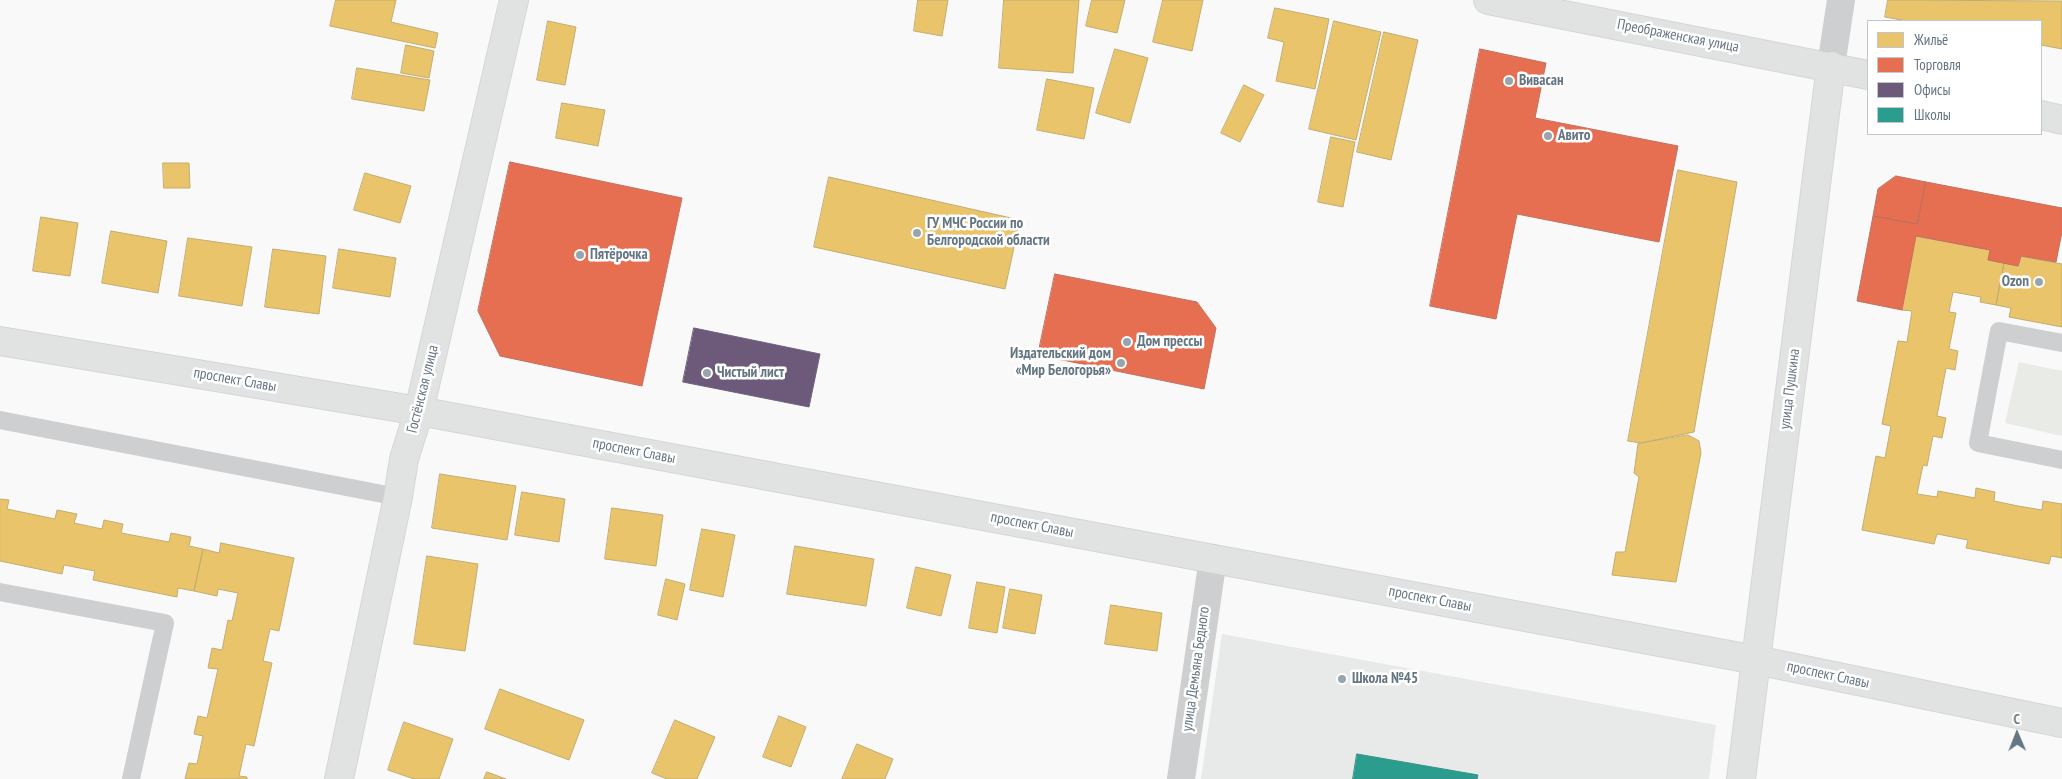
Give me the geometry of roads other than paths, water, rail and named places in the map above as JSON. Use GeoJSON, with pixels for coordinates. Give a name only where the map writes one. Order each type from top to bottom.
{"type":"FeatureCollection","features":[{"type":"Feature","properties":{"kind":"main road","name":"Гостёнская улица"},"geometry":{"type":"LineString","coordinates":[[339,779],[398,496],[404,458],[418,411],[514,0]]}},
{"type":"Feature","properties":{"kind":"main road","name":"Преображенская улица"},"geometry":{"type":"LineString","coordinates":[[1488,0],[1831,66],[1867,75]]}},
{"type":"Feature","properties":{"kind":"main road","name":"улица Пушкина"},"geometry":{"type":"LineString","coordinates":[[1741,779],[1831,66]]}},
{"type":"Feature","properties":{"kind":"main road"},"geometry":{"type":"LineString","coordinates":[[2042,115],[2062,120]]}},
{"type":"Feature","properties":{"kind":"main road","name":"проспект Славы"},"geometry":{"type":"LineString","coordinates":[[0,340],[418,411],[1213,558],[1756,660],[2062,723]]}},
{"type":"Feature","properties":{"kind":"street","name":"улица Пушкина"},"geometry":{"type":"LineString","coordinates":[[1831,66],[1841,0]]}},
{"type":"Feature","properties":{"kind":"street","name":"улица Демьяна Бедного"},"geometry":{"type":"LineString","coordinates":[[1181,779],[1213,558]]}},
{"type":"Feature","properties":{"kind":"lane"},"geometry":{"type":"LineString","coordinates":[[2062,343],[1999,331],[1978,443],[2062,460]]}},
{"type":"Feature","properties":{"kind":"lane"},"geometry":{"type":"LineString","coordinates":[[0,420],[398,496]]}},
{"type":"Feature","properties":{"kind":"lane"},"geometry":{"type":"LineString","coordinates":[[0,592],[165,623],[131,779]]}},
{"type":"Feature","properties":{"kind":"place","name":"Вивасан"},"geometry":{"type":"Point","coordinates":[1509,81]}},
{"type":"Feature","properties":{"kind":"place","name":"Авито"},"geometry":{"type":"Point","coordinates":[1548,136]}},
{"type":"Feature","properties":{"kind":"place","name":"ГУ МЧС России по Белгородской области"},"geometry":{"type":"Point","coordinates":[917,233]}},
{"type":"Feature","properties":{"kind":"place","name":"Пятёрочка"},"geometry":{"type":"Point","coordinates":[580,255]}},
{"type":"Feature","properties":{"kind":"place","name":"Ozon"},"geometry":{"type":"Point","coordinates":[2039,282]}},
{"type":"Feature","properties":{"kind":"place","name":"Дом прессы"},"geometry":{"type":"Point","coordinates":[1127,342]}},
{"type":"Feature","properties":{"kind":"place","name":"Издательский дом «Мир Белогорья»"},"geometry":{"type":"Point","coordinates":[1121,363]}},
{"type":"Feature","properties":{"kind":"place","name":"Чистый лист"},"geometry":{"type":"Point","coordinates":[707,373]}},
{"type":"Feature","properties":{"kind":"place","name":"Школа №45"},"geometry":{"type":"Point","coordinates":[1342,679]}}]}
